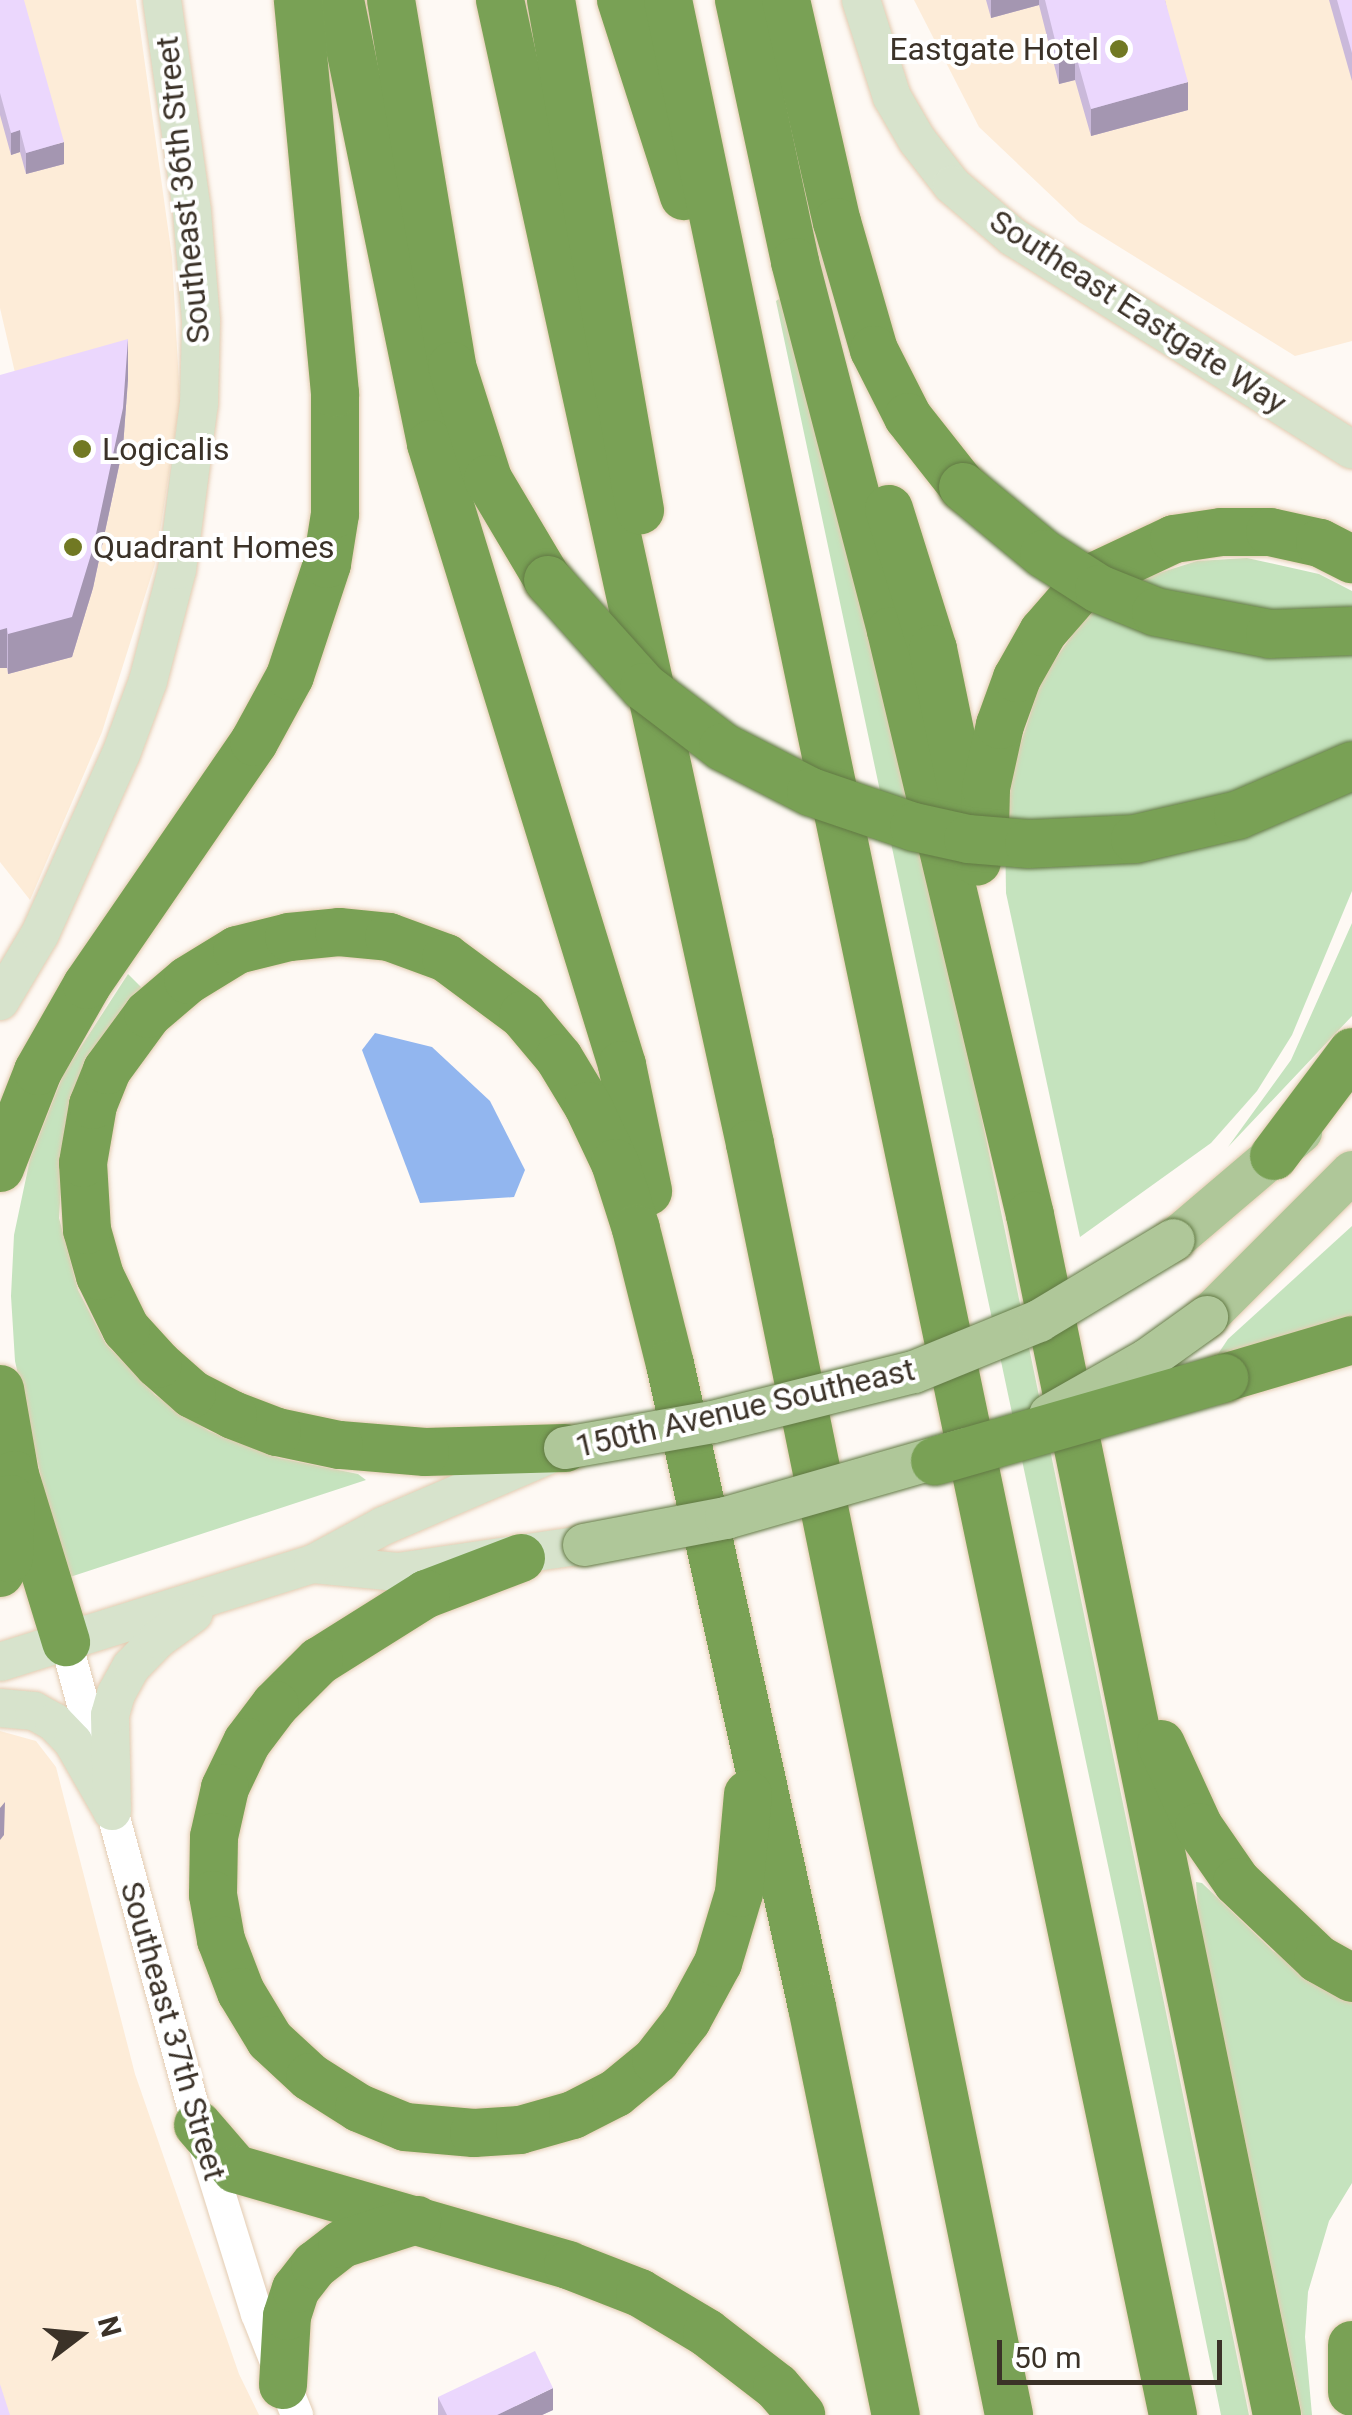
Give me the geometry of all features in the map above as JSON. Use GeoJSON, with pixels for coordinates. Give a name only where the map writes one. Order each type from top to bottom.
{"type":"FeatureCollection","features":[{"type":"Feature","properties":{"kind":"highway"},"geometry":{"type":"LineString","coordinates":[[0,1168],[38,1071],[87,985],[254,742],[290,676],[327,564],[335,514],[335,394],[298,0]]}},
{"type":"Feature","properties":{"kind":"highway"},"geometry":{"type":"LineString","coordinates":[[340,0],[431,444],[530,754],[622,1065],[646,1175],[670,1364]]}},
{"type":"Feature","properties":{"kind":"highway"},"geometry":{"type":"LineString","coordinates":[[391,0],[452,366],[488,479],[548,580],[644,687],[723,747],[811,792],[914,828],[968,839],[1028,844],[1135,839],[1238,815],[1352,766]]}},
{"type":"Feature","properties":{"kind":"highway"},"geometry":{"type":"LineString","coordinates":[[500,0],[750,1144],[1009,2415]]}},
{"type":"Feature","properties":{"kind":"highway"},"geometry":{"type":"LineString","coordinates":[[551,0],[750,1144]]}},
{"type":"Feature","properties":{"kind":"highway"},"geometry":{"type":"LineString","coordinates":[[621,0],[673,172],[729,300]]}},
{"type":"Feature","properties":{"kind":"highway"},"geometry":{"type":"LineString","coordinates":[[668,0],[1173,2415]]}},
{"type":"Feature","properties":{"kind":"highway"},"geometry":{"type":"LineString","coordinates":[[786,0],[837,222],[874,350],[908,416],[962,487],[1058,562],[1099,588],[1156,612],[1270,634],[1352,631]]}},
{"type":"Feature","properties":{"kind":"highway"},"geometry":{"type":"LineString","coordinates":[[739,1],[842,360],[932,649],[988,913],[1030,1215]]}},
{"type":"Feature","properties":{"kind":"highway"},"geometry":{"type":"LineString","coordinates":[[739,1],[795,262],[891,631],[1030,1215],[1277,2415]]}},
{"type":"Feature","properties":{"kind":"highway"},"geometry":{"type":"LineString","coordinates":[[988,913],[986,788],[1000,725],[1017,678],[1042,632],[1078,590],[1104,571],[1174,539],[1221,532],[1270,532],[1320,543],[1352,558]]}},
{"type":"Feature","properties":{"kind":"highway"},"geometry":{"type":"LineString","coordinates":[[565,1448],[426,1452],[339,1445],[277,1432],[234,1415],[192,1394],[158,1364],[126,1329],[100,1276],[87,1230],[83,1164],[93,1105],[106,1070],[148,1014],[188,980],[236,950],[290,936],[339,932],[389,937],[461,968],[524,1015],[559,1058],[588,1106],[615,1163],[636,1229],[670,1364],[740,1696],[812,2007],[896,2415]]}},
{"type":"Feature","properties":{"kind":"highway"},"geometry":{"type":"LineString","coordinates":[[1274,1156],[1352,1052]]}},
{"type":"Feature","properties":{"kind":"highway"},"geometry":{"type":"LineString","coordinates":[[936,1461],[1352,1340]]}},
{"type":"Feature","properties":{"kind":"highway"},"geometry":{"type":"LineString","coordinates":[[0,1389],[16,1476],[66,1642]]}},
{"type":"Feature","properties":{"kind":"highway"},"geometry":{"type":"LineString","coordinates":[[0,1573],[10,1558],[16,1476]]}},
{"type":"Feature","properties":{"kind":"highway"},"geometry":{"type":"LineString","coordinates":[[521,1558],[426,1594],[319,1660],[275,1705],[247,1742],[225,1788],[214,1836],[213,1895],[221,1940],[240,1992],[270,2040],[310,2078],[359,2108],[406,2128],[474,2133],[520,2130],[573,2114],[616,2092],[656,2060],[687,2020],[718,1963],[739,1893],[749,1788],[740,1696]]}},
{"type":"Feature","properties":{"kind":"highway"},"geometry":{"type":"LineString","coordinates":[[1106,1574],[1157,1736],[1199,1827],[1237,1882],[1318,1959],[1352,1978]]}},
{"type":"Feature","properties":{"kind":"highway"},"geometry":{"type":"LineString","coordinates":[[1237,1882],[1294,1925],[1352,1948]]}},
{"type":"Feature","properties":{"kind":"highway"},"geometry":{"type":"LineString","coordinates":[[198,2125],[236,2169],[568,2265],[640,2293],[707,2333],[776,2387],[801,2415]]}},
{"type":"Feature","properties":{"kind":"highway"},"geometry":{"type":"LineString","coordinates":[[290,2400],[287,2316],[296,2289],[315,2265],[342,2244],[416,2220]]}},
{"type":"Feature","properties":{"kind":"highway"},"geometry":{"type":"LineString","coordinates":[[1352,2346],[1352,2392]]}},
{"type":"Feature","properties":{"kind":"main road","name":"Southeast 36th Street"},"geometry":{"type":"LineString","coordinates":[[0,1001],[40,934],[121,754],[148,681],[180,550],[200,404],[201,321],[192,211],[162,0]]}},
{"type":"Feature","properties":{"kind":"main road","name":"Southeast Eastgate Way"},"geometry":{"type":"LineString","coordinates":[[861,0],[892,97],[916,140],[952,185],[1014,237],[1352,450]]}},
{"type":"Feature","properties":{"kind":"main road","name":"150th Avenue Southeast"},"geometry":{"type":"LineString","coordinates":[[0,1662],[313,1564],[383,1526],[565,1448],[713,1422],[914,1372],[1039,1321],[1174,1240],[1352,1084]]}},
{"type":"Feature","properties":{"kind":"main road","name":"150th Avenue Southeast"},"geometry":{"type":"LineString","coordinates":[[313,1564],[398,1572],[521,1558],[726,1518],[936,1461],[1034,1423],[1097,1391],[1207,1317],[1352,1172]]}},
{"type":"Feature","properties":{"kind":"main road"},"geometry":{"type":"LineString","coordinates":[[112,1811],[110,1716],[116,1694],[131,1668],[158,1639],[220,1594]]}},
{"type":"Feature","properties":{"kind":"main road"},"geometry":{"type":"LineString","coordinates":[[0,1708],[34,1711],[54,1722],[73,1742],[112,1811]]}},
{"type":"Feature","properties":{"kind":"street","name":"Southeast 37th Street"},"geometry":{"type":"LineString","coordinates":[[66,1642],[198,2125],[290,2400]]}},
{"type":"Feature","properties":{"kind":"shaded area"},"geometry":{"type":"Polygon","coordinates":[[[0,0],[136,0],[172,257],[180,402],[155,564],[102,732],[30,900],[0,862],[0,409],[22,403],[0,308],[0,0]]]}},
{"type":"Feature","properties":{"kind":"shaded area"},"geometry":{"type":"Polygon","coordinates":[[[914,0],[1352,0],[1352,341],[1295,356],[1079,222],[979,127],[914,0]]]}},
{"type":"Feature","properties":{"kind":"shaded area"},"geometry":{"type":"Polygon","coordinates":[[[0,1731],[36,1741],[56,1767],[135,2074],[239,2374],[259,2415],[0,2415],[0,1731]]]}},
{"type":"Feature","properties":{"kind":"green space"},"geometry":{"type":"Polygon","coordinates":[[[783,296],[950,964],[1249,2415],[1221,2415],[776,301],[783,296]]]}},
{"type":"Feature","properties":{"kind":"green space"},"geometry":{"type":"Polygon","coordinates":[[[1247,558],[1319,574],[1352,591],[1352,891],[1292,1035],[1257,1091],[1211,1143],[1080,1237],[1006,893],[1005,826],[1015,761],[1042,678],[1082,621],[1137,580],[1197,561],[1247,558]]]}},
{"type":"Feature","properties":{"kind":"green space"},"geometry":{"type":"Polygon","coordinates":[[[1352,923],[1352,1016],[1228,1147],[1291,1060],[1352,923]]]}},
{"type":"Feature","properties":{"kind":"green space"},"geometry":{"type":"Polygon","coordinates":[[[128,974],[146,992],[93,1056],[65,1124],[59,1218],[78,1290],[106,1344],[155,1395],[209,1431],[279,1458],[358,1474],[366,1480],[70,1577],[63,1574],[15,1361],[11,1296],[14,1235],[30,1159],[64,1073],[128,974]]]}},
{"type":"Feature","properties":{"kind":"green space"},"geometry":{"type":"Polygon","coordinates":[[[1352,1226],[1352,1320],[1221,1359],[1218,1354],[1228,1339],[1352,1226]]]}},
{"type":"Feature","properties":{"kind":"green space"},"geometry":{"type":"Polygon","coordinates":[[[1196,1882],[1202,1883],[1273,1951],[1352,1998],[1352,2183],[1329,2221],[1308,2292],[1305,2337],[1312,2415],[1302,2415],[1198,1915],[1196,1882]]]}},
{"type":"Feature","properties":{"kind":"water"},"geometry":{"type":"Polygon","coordinates":[[[375,1033],[432,1047],[490,1101],[525,1170],[514,1197],[420,1203],[362,1050],[375,1033]]]}},
{"type":"Feature","properties":{"kind":"building"},"geometry":{"type":"Polygon","coordinates":[[[0,0],[24,0],[64,142],[26,153],[20,130],[11,133],[0,93],[0,0]]]}},
{"type":"Feature","properties":{"kind":"building","name":"Eastgate Hotel"},"geometry":{"type":"Polygon","coordinates":[[[1045,0],[1165,0],[1188,82],[1091,109],[1075,52],[1059,56],[1045,0]]]}},
{"type":"Feature","properties":{"kind":"building"},"geometry":{"type":"Polygon","coordinates":[[[1337,0],[1352,0],[1352,53],[1337,0]]]}},
{"type":"Feature","properties":{"kind":"building"},"geometry":{"type":"Polygon","coordinates":[[[128,339],[123,408],[93,548],[72,617],[8,634],[7,628],[0,630],[0,375],[128,339]]]}},
{"type":"Feature","properties":{"kind":"building"},"geometry":{"type":"Polygon","coordinates":[[[535,2351],[553,2388],[497,2415],[447,2415],[438,2397],[535,2351]]]}},
{"type":"Feature","properties":{"kind":"building"},"geometry":{"type":"Polygon","coordinates":[[[0,2384],[10,2415],[0,2415],[0,2384]]]}},
{"type":"Feature","properties":{"kind":"place","name":"Eastgate Hotel"},"geometry":{"type":"Point","coordinates":[1119,49]}},
{"type":"Feature","properties":{"kind":"place","name":"Logicalis"},"geometry":{"type":"Point","coordinates":[82,449]}},
{"type":"Feature","properties":{"kind":"place","name":"Quadrant Homes"},"geometry":{"type":"Point","coordinates":[73,547]}}]}
